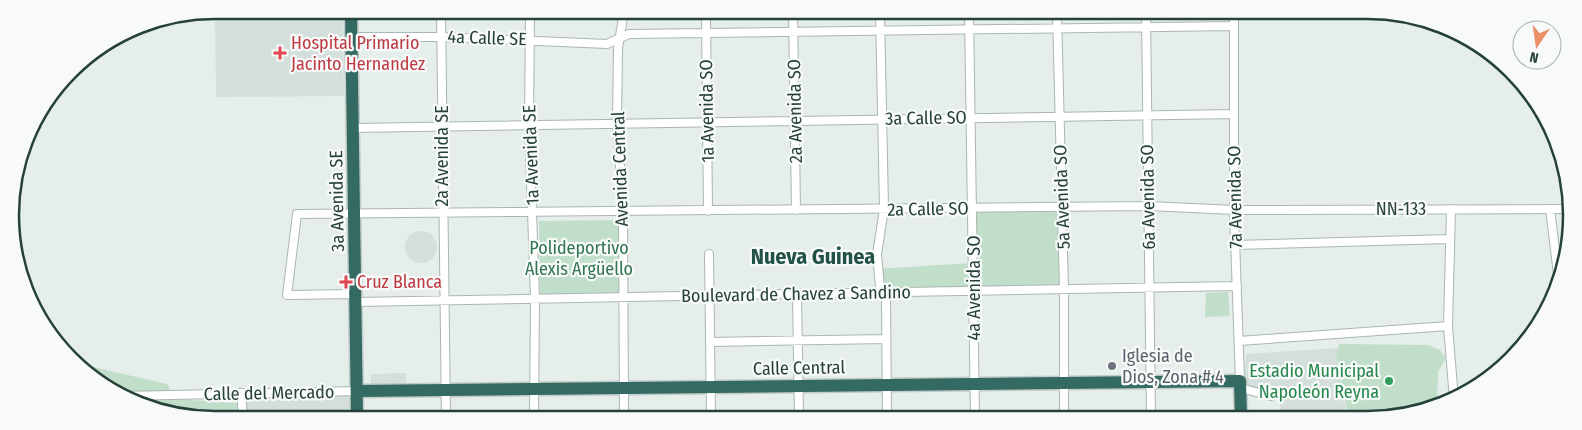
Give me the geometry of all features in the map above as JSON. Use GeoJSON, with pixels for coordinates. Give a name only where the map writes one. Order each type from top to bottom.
{"type":"FeatureCollection","features":[{"type":"Feature","properties":{"kind":"highway","name":"3a Avenida SE"},"geometry":{"type":"LineString","coordinates":[[351,19],[357,411]]}},
{"type":"Feature","properties":{"kind":"highway","name":"Calle Central"},"geometry":{"type":"LineString","coordinates":[[358,391],[1150,381],[1240,385]]}},
{"type":"Feature","properties":{"kind":"highway"},"geometry":{"type":"LineString","coordinates":[[1240,385],[1241,411]]}},
{"type":"Feature","properties":{"kind":"street","name":"2a Avenida SE"},"geometry":{"type":"LineString","coordinates":[[441,19],[446,411]]}},
{"type":"Feature","properties":{"kind":"street","name":"1a Avenida SE"},"geometry":{"type":"LineString","coordinates":[[531,19],[532,40],[529,124],[535,299],[534,411]]}},
{"type":"Feature","properties":{"kind":"street","name":"Avenida Central"},"geometry":{"type":"LineString","coordinates":[[623,19],[618,48],[617,122],[622,212],[624,411]]}},
{"type":"Feature","properties":{"kind":"street","name":"1a Avenida SO"},"geometry":{"type":"LineString","coordinates":[[706,19],[708,211]]}},
{"type":"Feature","properties":{"kind":"street","name":"2a Avenida SO"},"geometry":{"type":"LineString","coordinates":[[793,19],[796,210]]}},
{"type":"Feature","properties":{"kind":"street"},"geometry":{"type":"LineString","coordinates":[[880,19],[884,209],[877,254],[880,287],[884,293],[887,411]]}},
{"type":"Feature","properties":{"kind":"street","name":"4a Avenida SO"},"geometry":{"type":"LineString","coordinates":[[969,19],[975,411]]}},
{"type":"Feature","properties":{"kind":"street","name":"5a Avenida SO"},"geometry":{"type":"LineString","coordinates":[[1057,19],[1064,289],[1064,411]]}},
{"type":"Feature","properties":{"kind":"street","name":"6a Avenida SO"},"geometry":{"type":"LineString","coordinates":[[1146,19],[1151,411]]}},
{"type":"Feature","properties":{"kind":"street","name":"7a Avenida SO"},"geometry":{"type":"LineString","coordinates":[[1234,19],[1234,210],[1240,385]]}},
{"type":"Feature","properties":{"kind":"street","name":"4a Calle SE"},"geometry":{"type":"LineString","coordinates":[[352,38],[441,37],[607,44],[629,34],[1234,26]]}},
{"type":"Feature","properties":{"kind":"street","name":"3a Calle SO"},"geometry":{"type":"LineString","coordinates":[[353,128],[617,122],[1234,114]]}},
{"type":"Feature","properties":{"kind":"street","name":"2a Calle SO"},"geometry":{"type":"LineString","coordinates":[[355,214],[1149,206],[1234,210]]}},
{"type":"Feature","properties":{"kind":"street"},"geometry":{"type":"LineString","coordinates":[[1451,209],[1448,326],[1453,391]]}},
{"type":"Feature","properties":{"kind":"street"},"geometry":{"type":"LineString","coordinates":[[1550,209],[1557,266]]}},
{"type":"Feature","properties":{"kind":"street","name":"NN-133"},"geometry":{"type":"LineString","coordinates":[[1234,210],[1563,209]]}},
{"type":"Feature","properties":{"kind":"street","name":"Boulevard de Chavez a Sandino"},"geometry":{"type":"LineString","coordinates":[[355,214],[297,214],[287,295],[443,301],[1148,286],[1237,286]]}},
{"type":"Feature","properties":{"kind":"street"},"geometry":{"type":"LineString","coordinates":[[1235,245],[1449,239]]}},
{"type":"Feature","properties":{"kind":"street"},"geometry":{"type":"LineString","coordinates":[[709,254],[711,411]]}},
{"type":"Feature","properties":{"kind":"street"},"geometry":{"type":"LineString","coordinates":[[798,294],[799,411]]}},
{"type":"Feature","properties":{"kind":"street"},"geometry":{"type":"LineString","coordinates":[[1239,341],[1448,326]]}},
{"type":"Feature","properties":{"kind":"street"},"geometry":{"type":"LineString","coordinates":[[710,342],[886,339]]}},
{"type":"Feature","properties":{"kind":"street"},"geometry":{"type":"LineString","coordinates":[[1240,385],[1272,396]]}},
{"type":"Feature","properties":{"kind":"street","name":"Calle del Mercado"},"geometry":{"type":"LineString","coordinates":[[139,396],[358,391]]}},
{"type":"Feature","properties":{"kind":"street"},"geometry":{"type":"LineString","coordinates":[[241,393],[243,411]]}},
{"type":"Feature","properties":{"kind":"shaded area","name":"Hospital Primario Jacinto Hernandez"},"geometry":{"type":"Polygon","coordinates":[[[215,19],[343,19],[344,96],[216,97],[215,19]]]}},
{"type":"Feature","properties":{"kind":"shaded area"},"geometry":{"type":"Polygon","coordinates":[[[421,231],[433,235],[437,247],[433,259],[421,263],[409,259],[405,247],[409,235],[421,231]]]}},
{"type":"Feature","properties":{"kind":"shaded area"},"geometry":{"type":"Polygon","coordinates":[[[1338,348],[1336,358],[1347,411],[1280,411],[1281,394],[1248,387],[1244,377],[1246,354],[1338,348]]]}},
{"type":"Feature","properties":{"kind":"shaded area"},"geometry":{"type":"Polygon","coordinates":[[[406,373],[406,386],[371,387],[371,374],[406,373]]]}},
{"type":"Feature","properties":{"kind":"shaded area"},"geometry":{"type":"Polygon","coordinates":[[[356,393],[356,411],[245,411],[244,398],[356,393]]]}},
{"type":"Feature","properties":{"kind":"green space"},"geometry":{"type":"Polygon","coordinates":[[[1060,210],[1061,287],[977,289],[976,211],[1060,210]]]}},
{"type":"Feature","properties":{"kind":"green space","name":"Polideportivo Alexis Argüello"},"geometry":{"type":"Polygon","coordinates":[[[618,220],[620,297],[540,298],[539,221],[618,220]]]}},
{"type":"Feature","properties":{"kind":"green space"},"geometry":{"type":"Polygon","coordinates":[[[971,263],[972,289],[888,291],[883,288],[878,269],[971,263]]]}},
{"type":"Feature","properties":{"kind":"green space"},"geometry":{"type":"Polygon","coordinates":[[[1228,292],[1230,316],[1205,317],[1206,293],[1228,292]]]}},
{"type":"Feature","properties":{"kind":"green space","name":"Estadio Municipal Napoleón Reyna"},"geometry":{"type":"Polygon","coordinates":[[[1339,344],[1428,345],[1440,350],[1446,358],[1438,372],[1437,398],[1418,405],[1393,410],[1347,411],[1336,358],[1339,344]]]}},
{"type":"Feature","properties":{"kind":"green space"},"geometry":{"type":"Polygon","coordinates":[[[90,366],[167,384],[176,399],[237,403],[236,411],[189,410],[164,405],[128,391],[90,366]]]}},
{"type":"Feature","properties":{"kind":"place","name":"Hospital Primario Jacinto Hernandez"},"geometry":{"type":"Point","coordinates":[280,53]}},
{"type":"Feature","properties":{"kind":"place","name":"Cruz Blanca"},"geometry":{"type":"Point","coordinates":[346,282]}},
{"type":"Feature","properties":{"kind":"place","name":"Iglesia de Dios, Zona # 4"},"geometry":{"type":"Point","coordinates":[1112,366]}},
{"type":"Feature","properties":{"kind":"place","name":"Estadio Municipal Napoleón Reyna"},"geometry":{"type":"Point","coordinates":[1389,381]}},
{"type":"Feature","properties":{"kind":"district","name":"Nueva Guinea"},"geometry":{"type":"Point","coordinates":[813,256]}}]}
